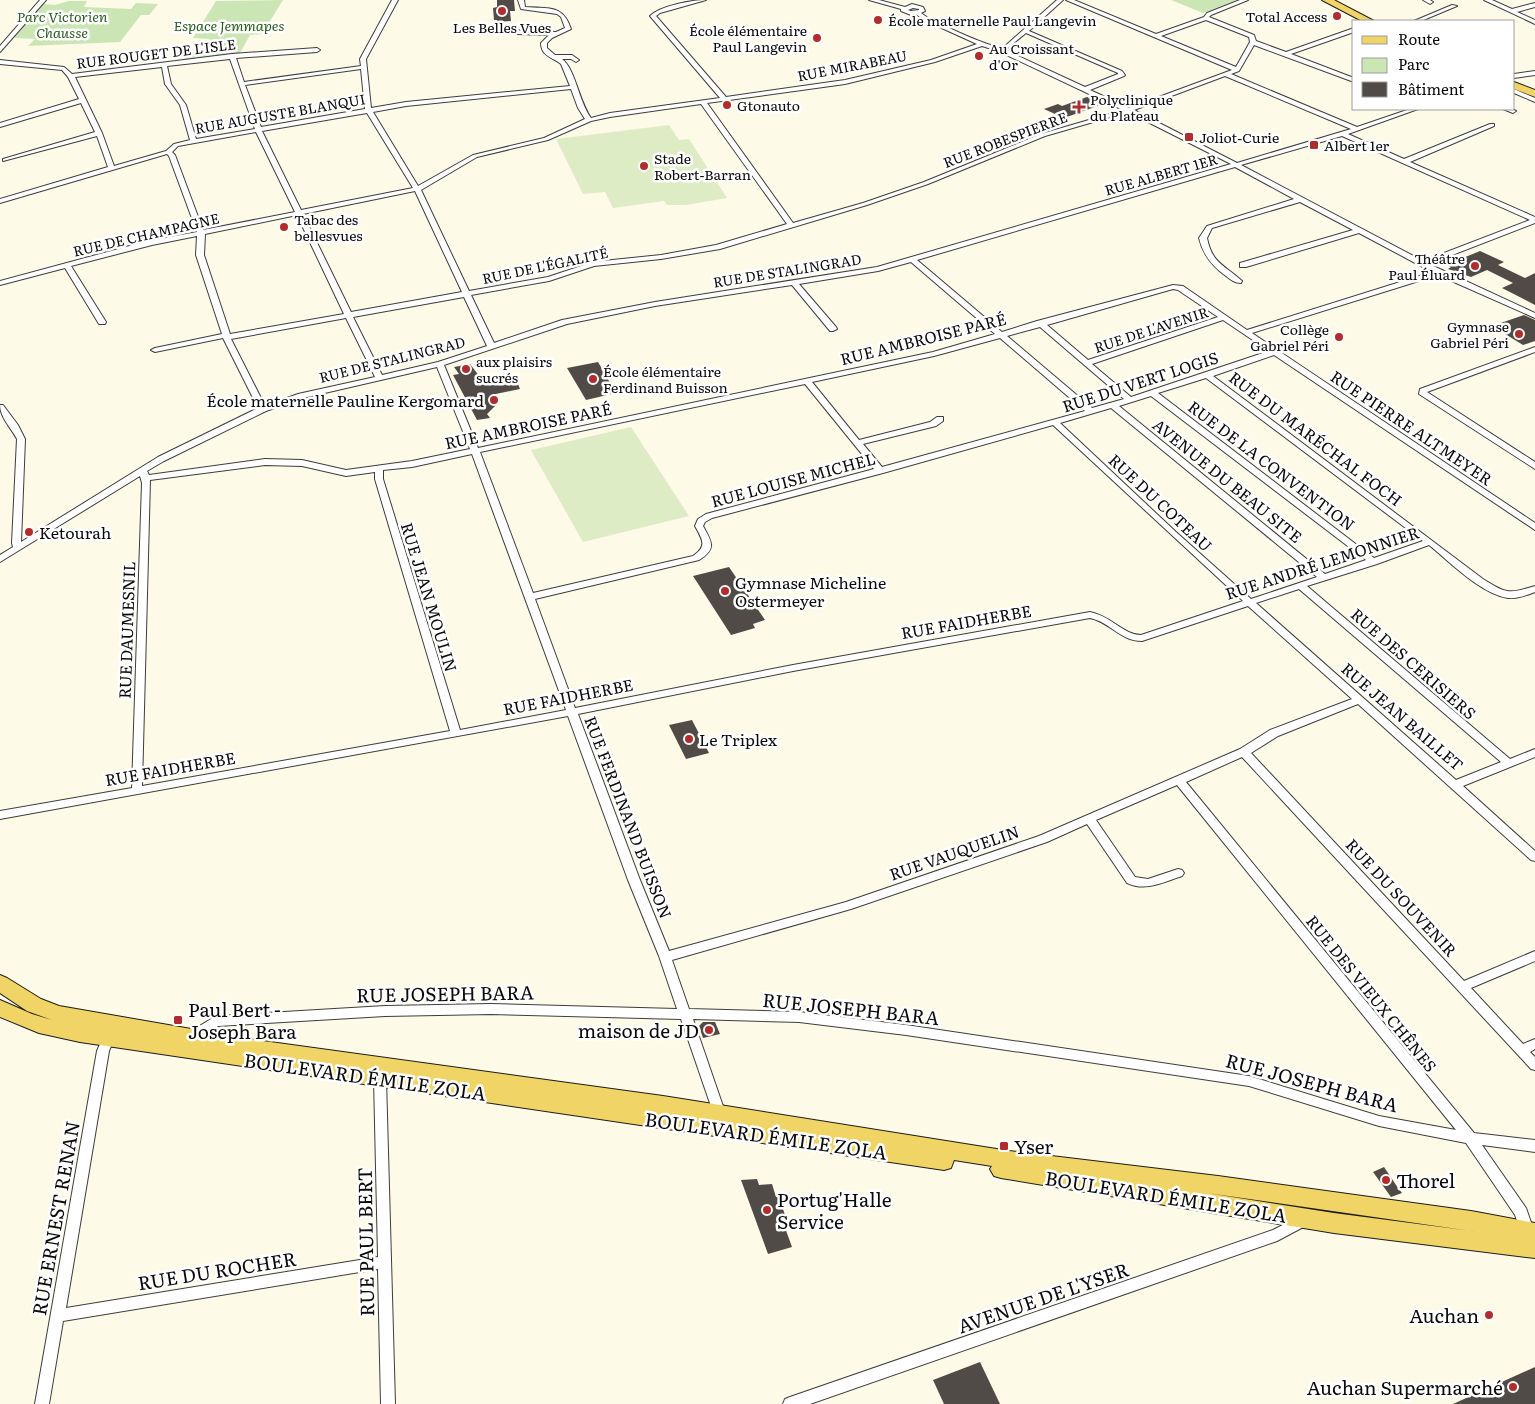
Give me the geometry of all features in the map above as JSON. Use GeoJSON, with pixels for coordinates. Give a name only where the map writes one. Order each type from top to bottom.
{"type":"FeatureCollection","features":[{"type":"Feature","properties":{"kind":"main road"},"geometry":{"type":"LineString","coordinates":[[1332,1],[1367,20]]}},
{"type":"Feature","properties":{"kind":"main road"},"geometry":{"type":"LineString","coordinates":[[1515,85],[1535,94]]}},
{"type":"Feature","properties":{"kind":"main road","name":"BOULEVARD ÉMILE ZOLA"},"geometry":{"type":"LineString","coordinates":[[4,990],[57,1014],[165,1047],[953,1162],[1148,1192],[1305,1219],[1492,1244],[1532,1237]]}},
{"type":"Feature","properties":{"kind":"main road","name":"BOULEVARD ÉMILE ZOLA"},"geometry":{"type":"LineString","coordinates":[[0,1008],[18,1019],[43,1026],[194,1037],[249,1047],[663,1104],[720,1115],[1010,1160],[1218,1184],[1373,1208],[1532,1237]]}},
{"type":"Feature","properties":{"kind":"street"},"geometry":{"type":"LineString","coordinates":[[0,50],[43,0]]}},
{"type":"Feature","properties":{"kind":"street"},"geometry":{"type":"LineString","coordinates":[[394,0],[364,55],[363,67],[368,109],[417,189],[491,346]]}},
{"type":"Feature","properties":{"kind":"street"},"geometry":{"type":"LineString","coordinates":[[521,0],[523,8],[561,14],[568,29],[544,43],[544,48],[546,52],[555,58],[564,61],[573,87],[589,120]]}},
{"type":"Feature","properties":{"kind":"street"},"geometry":{"type":"LineString","coordinates":[[703,0],[654,15],[724,99]]}},
{"type":"Feature","properties":{"kind":"street"},"geometry":{"type":"LineString","coordinates":[[872,0],[906,5],[904,11],[908,13],[918,13],[926,19],[1086,89],[1227,159],[1300,200],[1423,264],[1535,316]]}},
{"type":"Feature","properties":{"kind":"street"},"geometry":{"type":"LineString","coordinates":[[1000,50],[1006,48],[1060,0]]}},
{"type":"Feature","properties":{"kind":"street"},"geometry":{"type":"LineString","coordinates":[[1069,0],[1237,70],[1253,42],[1252,36],[1206,18]]}},
{"type":"Feature","properties":{"kind":"street"},"geometry":{"type":"LineString","coordinates":[[1156,36],[1206,18],[1209,14],[1245,0]]}},
{"type":"Feature","properties":{"kind":"street"},"geometry":{"type":"LineString","coordinates":[[1487,0],[1535,22]]}},
{"type":"Feature","properties":{"kind":"street"},"geometry":{"type":"LineString","coordinates":[[1513,11],[1535,5]]}},
{"type":"Feature","properties":{"kind":"street"},"geometry":{"type":"LineString","coordinates":[[1419,20],[1454,6]]}},
{"type":"Feature","properties":{"kind":"street"},"geometry":{"type":"LineString","coordinates":[[485,26],[484,31],[558,34]]}},
{"type":"Feature","properties":{"kind":"street"},"geometry":{"type":"LineString","coordinates":[[1025,31],[1120,72],[1122,75],[1086,89]]}},
{"type":"Feature","properties":{"kind":"street"},"geometry":{"type":"LineString","coordinates":[[1287,54],[1352,31]]}},
{"type":"Feature","properties":{"kind":"street"},"geometry":{"type":"LineString","coordinates":[[1253,42],[1352,79]]}},
{"type":"Feature","properties":{"kind":"street","name":"RUE MIRABEAU"},"geometry":{"type":"LineString","coordinates":[[589,120],[702,101],[844,82],[933,61],[982,44]]}},
{"type":"Feature","properties":{"kind":"street","name":"RUE ROUGET DE L'ISLE"},"geometry":{"type":"LineString","coordinates":[[0,62],[64,69],[71,76],[232,56],[317,50]]}},
{"type":"Feature","properties":{"kind":"street"},"geometry":{"type":"LineString","coordinates":[[232,56],[258,129],[379,377]]}},
{"type":"Feature","properties":{"kind":"street"},"geometry":{"type":"LineString","coordinates":[[555,58],[572,57],[576,60]]}},
{"type":"Feature","properties":{"kind":"street"},"geometry":{"type":"LineString","coordinates":[[164,64],[168,84],[184,105],[194,141]]}},
{"type":"Feature","properties":{"kind":"street"},"geometry":{"type":"LineString","coordinates":[[241,84],[363,67]]}},
{"type":"Feature","properties":{"kind":"street","name":"RUE ROBESPIERRE"},"geometry":{"type":"LineString","coordinates":[[865,204],[926,183],[1043,135],[1129,110],[1237,70]]}},
{"type":"Feature","properties":{"kind":"street"},"geometry":{"type":"LineString","coordinates":[[1515,76],[1535,73]]}},
{"type":"Feature","properties":{"kind":"street"},"geometry":{"type":"LineString","coordinates":[[1226,74],[1356,129]]}},
{"type":"Feature","properties":{"kind":"street"},"geometry":{"type":"LineString","coordinates":[[71,76],[99,134],[112,168]]}},
{"type":"Feature","properties":{"kind":"street","name":"RUE AUGUSTE BLANQUI"},"geometry":{"type":"LineString","coordinates":[[0,201],[168,152],[176,145],[194,141],[368,109],[502,93],[573,87]]}},
{"type":"Feature","properties":{"kind":"street"},"geometry":{"type":"LineString","coordinates":[[1515,91],[1535,100]]}},
{"type":"Feature","properties":{"kind":"street"},"geometry":{"type":"LineString","coordinates":[[0,125],[83,100]]}},
{"type":"Feature","properties":{"kind":"street"},"geometry":{"type":"LineString","coordinates":[[702,101],[791,225]]}},
{"type":"Feature","properties":{"kind":"street","name":"RUE ALBERT 1ER"},"geometry":{"type":"LineString","coordinates":[[913,260],[1342,134],[1412,110]]}},
{"type":"Feature","properties":{"kind":"street","name":"RUE DE CHAMPAGNE"},"geometry":{"type":"LineString","coordinates":[[0,283],[151,243],[417,189],[475,156],[546,139],[589,120]]}},
{"type":"Feature","properties":{"kind":"street"},"geometry":{"type":"LineString","coordinates":[[1403,162],[1492,125]]}},
{"type":"Feature","properties":{"kind":"street"},"geometry":{"type":"LineString","coordinates":[[5,160],[99,134]]}},
{"type":"Feature","properties":{"kind":"street"},"geometry":{"type":"LineString","coordinates":[[1342,134],[1535,220]]}},
{"type":"Feature","properties":{"kind":"street"},"geometry":{"type":"LineString","coordinates":[[168,152],[172,155],[175,162],[200,234],[200,255],[228,341],[263,409]]}},
{"type":"Feature","properties":{"kind":"street"},"geometry":{"type":"LineString","coordinates":[[1238,280],[1219,268],[1208,257],[1203,238],[1209,228],[1227,220],[1300,200]]}},
{"type":"Feature","properties":{"kind":"street","name":"RUE DE L'ÉGALITÉ"},"geometry":{"type":"LineString","coordinates":[[155,350],[548,280],[593,264],[661,258],[717,248],[865,204]]}},
{"type":"Feature","properties":{"kind":"street"},"geometry":{"type":"LineString","coordinates":[[1423,264],[1535,220]]}},
{"type":"Feature","properties":{"kind":"street"},"geometry":{"type":"LineString","coordinates":[[1243,265],[1359,230]]}},
{"type":"Feature","properties":{"kind":"street"},"geometry":{"type":"LineString","coordinates":[[913,260],[1002,334],[1091,412]]}},
{"type":"Feature","properties":{"kind":"street","name":"RUE DE STALINGRAD"},"geometry":{"type":"LineString","coordinates":[[0,560],[124,480],[145,475],[147,467],[161,459],[263,409],[325,389],[440,364],[565,322],[878,269],[913,260]]}},
{"type":"Feature","properties":{"kind":"street"},"geometry":{"type":"LineString","coordinates":[[66,266],[102,322]]}},
{"type":"Feature","properties":{"kind":"street"},"geometry":{"type":"LineString","coordinates":[[1245,333],[1439,272]]}},
{"type":"Feature","properties":{"kind":"street"},"geometry":{"type":"LineString","coordinates":[[794,283],[833,329]]}},
{"type":"Feature","properties":{"kind":"street","name":"RUE AMBROISE PARÉ"},"geometry":{"type":"LineString","coordinates":[[145,475],[265,462],[302,463],[346,473],[379,470],[808,382],[934,354],[1173,287]]}},
{"type":"Feature","properties":{"kind":"street","name":"RUE PIERRE ALTMEYER"},"geometry":{"type":"LineString","coordinates":[[1173,287],[1180,288],[1535,527]]}},
{"type":"Feature","properties":{"kind":"street","name":"RUE DE L'AVENIR"},"geometry":{"type":"LineString","coordinates":[[1087,363],[1223,318]]}},
{"type":"Feature","properties":{"kind":"street"},"geometry":{"type":"LineString","coordinates":[[1040,323],[1130,400]]}},
{"type":"Feature","properties":{"kind":"street"},"geometry":{"type":"LineString","coordinates":[[1535,349],[1423,391],[1423,394],[1535,466]]}},
{"type":"Feature","properties":{"kind":"street","name":"RUE DU VERT LOGIS"},"geometry":{"type":"LineString","coordinates":[[1015,435],[1208,376],[1274,352]]}},
{"type":"Feature","properties":{"kind":"street","name":"RUE FERDINAND BUISSON"},"geometry":{"type":"LineString","coordinates":[[440,364],[475,451],[665,957],[720,1115]]}},
{"type":"Feature","properties":{"kind":"street","name":"RUE DU MARÉCHAL FOCH"},"geometry":{"type":"LineString","coordinates":[[1208,376],[1430,542]]}},
{"type":"Feature","properties":{"kind":"street"},"geometry":{"type":"LineString","coordinates":[[808,382],[880,471]]}},
{"type":"Feature","properties":{"kind":"street","name":"RUE DE LA CONVENTION"},"geometry":{"type":"LineString","coordinates":[[1152,393],[1374,562]]}},
{"type":"Feature","properties":{"kind":"street","name":"AVENUE DU BEAU SITE"},"geometry":{"type":"LineString","coordinates":[[1113,405],[1324,578]]}},
{"type":"Feature","properties":{"kind":"street"},"geometry":{"type":"LineString","coordinates":[[0,407],[14,425],[21,440],[16,543],[18,547]]}},
{"type":"Feature","properties":{"kind":"street"},"geometry":{"type":"LineString","coordinates":[[858,443],[933,424],[940,419]]}},
{"type":"Feature","properties":{"kind":"street","name":"RUE DU COTEAU"},"geometry":{"type":"LineString","coordinates":[[1055,423],[1248,602]]}},
{"type":"Feature","properties":{"kind":"street","name":"RUE LOUISE MICHEL"},"geometry":{"type":"LineString","coordinates":[[530,597],[696,558],[704,554],[708,548],[708,541],[699,526],[701,520],[709,516],[1015,435]]}},
{"type":"Feature","properties":{"kind":"street","name":"RUE JEAN MOULIN"},"geometry":{"type":"LineString","coordinates":[[379,470],[379,479],[456,734]]}},
{"type":"Feature","properties":{"kind":"street","name":"RUE DAUMESNIL"},"geometry":{"type":"LineString","coordinates":[[137,791],[145,475]]}},
{"type":"Feature","properties":{"kind":"street","name":"RUE ANDRÉ LEMONNIER"},"geometry":{"type":"LineString","coordinates":[[1135,639],[1374,562],[1430,542],[1490,587],[1502,593],[1515,595],[1535,589]]}},
{"type":"Feature","properties":{"kind":"street","name":"RUE DES CERISIERS"},"geometry":{"type":"LineString","coordinates":[[1301,586],[1508,763]]}},
{"type":"Feature","properties":{"kind":"street","name":"RUE JEAN BAILLET"},"geometry":{"type":"LineString","coordinates":[[1248,602],[1456,784],[1535,856]]}},
{"type":"Feature","properties":{"kind":"street","name":"RUE FAIDHERBE"},"geometry":{"type":"LineString","coordinates":[[0,815],[456,734],[793,668],[1090,616],[1103,619],[1135,639]]}},
{"type":"Feature","properties":{"kind":"street","name":"RUE VAUQUELIN"},"geometry":{"type":"LineString","coordinates":[[665,957],[847,906],[1043,840],[1180,782],[1244,752],[1274,733],[1360,700]]}},
{"type":"Feature","properties":{"kind":"street","name":"RUE DU SOUVENIR"},"geometry":{"type":"LineString","coordinates":[[1244,752],[1535,1065]]}},
{"type":"Feature","properties":{"kind":"street"},"geometry":{"type":"LineString","coordinates":[[1456,784],[1535,753]]}},
{"type":"Feature","properties":{"kind":"street","name":"RUE DES VIEUX CHÊNES"},"geometry":{"type":"LineString","coordinates":[[1180,782],[1470,1138],[1521,1212],[1532,1237]]}},
{"type":"Feature","properties":{"kind":"street"},"geometry":{"type":"LineString","coordinates":[[1090,820],[1136,884],[1143,884],[1178,873]]}},
{"type":"Feature","properties":{"kind":"street"},"geometry":{"type":"LineString","coordinates":[[1463,986],[1535,956]]}},
{"type":"Feature","properties":{"kind":"street","name":"RUE JOSEPH BARA"},"geometry":{"type":"LineString","coordinates":[[165,1047],[194,1037],[216,1021],[385,1011],[491,1008],[799,1017],[916,1032],[1241,1080],[1379,1121],[1470,1138],[1535,1146]]}},
{"type":"Feature","properties":{"kind":"street","name":"RUE ERNEST RENAN"},"geometry":{"type":"LineString","coordinates":[[42,1404],[103,1052],[111,1032]]}},
{"type":"Feature","properties":{"kind":"street"},"geometry":{"type":"LineString","coordinates":[[1522,1050],[1535,1044]]}},
{"type":"Feature","properties":{"kind":"street","name":"RUE PAUL BERT"},"geometry":{"type":"LineString","coordinates":[[380,1079],[388,1404]]}},
{"type":"Feature","properties":{"kind":"street"},"geometry":{"type":"LineString","coordinates":[[1287,1195],[1305,1219],[1373,1208]]}},
{"type":"Feature","properties":{"kind":"street","name":"AVENUE DE L'YSER"},"geometry":{"type":"LineString","coordinates":[[790,1404],[1277,1235],[1305,1219]]}},
{"type":"Feature","properties":{"kind":"street","name":"RUE DU ROCHER"},"geometry":{"type":"LineString","coordinates":[[56,1316],[384,1262]]}},
{"type":"Feature","properties":{"kind":"green space","name":"Espace Jemmapes"},"geometry":{"type":"Polygon","coordinates":[[[283,0],[262,34],[250,35],[240,53],[184,60],[188,52],[204,51],[210,39],[193,38],[216,1],[283,0]]]}},
{"type":"Feature","properties":{"kind":"green space"},"geometry":{"type":"Polygon","coordinates":[[[1171,0],[1239,0],[1203,13],[1171,0]]]}},
{"type":"Feature","properties":{"kind":"green space","name":"Parc Victorien Chausse"},"geometry":{"type":"Polygon","coordinates":[[[69,1],[87,1],[84,7],[131,9],[136,3],[158,4],[149,15],[141,15],[120,42],[28,46],[35,39],[14,38],[43,4],[55,5],[69,1]]]}},
{"type":"Feature","properties":{"kind":"green space","name":"Stade Robert-Barran"},"geometry":{"type":"Polygon","coordinates":[[[669,125],[679,140],[689,139],[727,198],[686,205],[667,205],[664,201],[613,208],[605,192],[583,194],[556,139],[669,125]]]}},
{"type":"Feature","properties":{"kind":"green space"},"geometry":{"type":"Polygon","coordinates":[[[631,427],[689,516],[583,542],[531,450],[631,427]]]}},
{"type":"Feature","properties":{"kind":"building","name":"Les Belles Vues"},"geometry":{"type":"Polygon","coordinates":[[[497,0],[514,0],[515,11],[510,11],[511,21],[497,22],[497,20],[494,20],[493,8],[497,7],[497,0]]]}},
{"type":"Feature","properties":{"kind":"building","name":"Polyclinique du Plateau"},"geometry":{"type":"Polygon","coordinates":[[[1087,97],[1103,104],[1064,118],[1044,109],[1058,104],[1062,106],[1087,97]]]}},
{"type":"Feature","properties":{"kind":"building","name":"Théâtre Paul Éluard"},"geometry":{"type":"Polygon","coordinates":[[[1480,251],[1504,262],[1498,265],[1525,278],[1535,273],[1535,305],[1502,288],[1513,283],[1487,270],[1471,277],[1448,269],[1451,267],[1446,265],[1480,251]]]}},
{"type":"Feature","properties":{"kind":"building","name":"Gymnase Gabriel Péri"},"geometry":{"type":"Polygon","coordinates":[[[1524,315],[1535,320],[1535,341],[1523,345],[1492,326],[1524,315]]]}},
{"type":"Feature","properties":{"kind":"building"},"geometry":{"type":"Polygon","coordinates":[[[598,362],[616,393],[586,400],[567,368],[598,362]]]}},
{"type":"Feature","properties":{"kind":"building"},"geometry":{"type":"Polygon","coordinates":[[[470,364],[486,385],[516,379],[520,389],[491,395],[496,405],[487,414],[490,418],[477,420],[453,375],[459,374],[454,367],[470,364]]]}},
{"type":"Feature","properties":{"kind":"building","name":"Gymnase Micheline Ostermeyer"},"geometry":{"type":"Polygon","coordinates":[[[729,567],[765,620],[753,624],[755,628],[731,635],[693,576],[729,567]]]}},
{"type":"Feature","properties":{"kind":"building","name":"Le Triplex"},"geometry":{"type":"Polygon","coordinates":[[[692,720],[709,753],[686,759],[669,725],[692,720]]]}},
{"type":"Feature","properties":{"kind":"building","name":"maison de JD"},"geometry":{"type":"Polygon","coordinates":[[[703,1022],[715,1022],[720,1034],[703,1038],[699,1026],[703,1022]]]}},
{"type":"Feature","properties":{"kind":"building","name":"Thorel"},"geometry":{"type":"Polygon","coordinates":[[[1384,1167],[1402,1193],[1391,1197],[1373,1172],[1384,1167]]]}},
{"type":"Feature","properties":{"kind":"building","name":"Portug'Halle Service"},"geometry":{"type":"Polygon","coordinates":[[[757,1179],[759,1185],[772,1184],[776,1197],[779,1197],[788,1224],[784,1225],[792,1247],[768,1254],[741,1180],[757,1179]]]}},
{"type":"Feature","properties":{"kind":"building"},"geometry":{"type":"Polygon","coordinates":[[[980,1362],[1000,1404],[944,1404],[933,1380],[980,1362]]]}},
{"type":"Feature","properties":{"kind":"building","name":"Auchan Supermarché"},"geometry":{"type":"Polygon","coordinates":[[[1535,1367],[1535,1404],[1453,1404],[1535,1367]]]}},
{"type":"Feature","properties":{"kind":"place","name":"Les Belles Vues"},"geometry":{"type":"Point","coordinates":[502,11]}},
{"type":"Feature","properties":{"kind":"place","name":"Total Access"},"geometry":{"type":"Point","coordinates":[1337,16]}},
{"type":"Feature","properties":{"kind":"place","name":"École maternelle Paul Langevin"},"geometry":{"type":"Point","coordinates":[878,20]}},
{"type":"Feature","properties":{"kind":"place","name":"École élémentaire Paul Langevin"},"geometry":{"type":"Point","coordinates":[817,38]}},
{"type":"Feature","properties":{"kind":"place","name":"Au Croissant d'Or"},"geometry":{"type":"Point","coordinates":[979,56]}},
{"type":"Feature","properties":{"kind":"place","name":"Gtonauto"},"geometry":{"type":"Point","coordinates":[727,105]}},
{"type":"Feature","properties":{"kind":"place","name":"Polyclinique du Plateau"},"geometry":{"type":"Point","coordinates":[1079,107]}},
{"type":"Feature","properties":{"kind":"place","name":"Joliot-Curie"},"geometry":{"type":"Point","coordinates":[1189,137]}},
{"type":"Feature","properties":{"kind":"place","name":"Albert 1er"},"geometry":{"type":"Point","coordinates":[1314,145]}},
{"type":"Feature","properties":{"kind":"place","name":"Stade Robert-Barran"},"geometry":{"type":"Point","coordinates":[644,166]}},
{"type":"Feature","properties":{"kind":"place","name":"Tabac des bellesvues"},"geometry":{"type":"Point","coordinates":[284,227]}},
{"type":"Feature","properties":{"kind":"place","name":"Théâtre Paul Éluard"},"geometry":{"type":"Point","coordinates":[1475,266]}},
{"type":"Feature","properties":{"kind":"place","name":"Gymnase Gabriel Péri"},"geometry":{"type":"Point","coordinates":[1519,334]}},
{"type":"Feature","properties":{"kind":"place","name":"Collège Gabriel Péri"},"geometry":{"type":"Point","coordinates":[1339,337]}},
{"type":"Feature","properties":{"kind":"place","name":"aux plaisirs sucrés"},"geometry":{"type":"Point","coordinates":[466,369]}},
{"type":"Feature","properties":{"kind":"place","name":"École élémentaire Ferdinand Buisson"},"geometry":{"type":"Point","coordinates":[593,379]}},
{"type":"Feature","properties":{"kind":"place","name":"École maternelle Pauline Kergomard"},"geometry":{"type":"Point","coordinates":[494,400]}},
{"type":"Feature","properties":{"kind":"place","name":"Ketourah"},"geometry":{"type":"Point","coordinates":[29,532]}},
{"type":"Feature","properties":{"kind":"place","name":"Gymnase Micheline Ostermeyer"},"geometry":{"type":"Point","coordinates":[725,591]}},
{"type":"Feature","properties":{"kind":"place","name":"Le Triplex"},"geometry":{"type":"Point","coordinates":[689,739]}},
{"type":"Feature","properties":{"kind":"place","name":"Paul Bert - Joseph Bara"},"geometry":{"type":"Point","coordinates":[178,1020]}},
{"type":"Feature","properties":{"kind":"place","name":"maison de JD"},"geometry":{"type":"Point","coordinates":[709,1030]}},
{"type":"Feature","properties":{"kind":"place","name":"Yser"},"geometry":{"type":"Point","coordinates":[1004,1146]}},
{"type":"Feature","properties":{"kind":"place","name":"Thorel"},"geometry":{"type":"Point","coordinates":[1386,1180]}},
{"type":"Feature","properties":{"kind":"place","name":"Portug'Halle Service"},"geometry":{"type":"Point","coordinates":[767,1210]}},
{"type":"Feature","properties":{"kind":"place","name":"Auchan"},"geometry":{"type":"Point","coordinates":[1489,1315]}},
{"type":"Feature","properties":{"kind":"place","name":"Auchan Supermarché"},"geometry":{"type":"Point","coordinates":[1513,1387]}}]}
